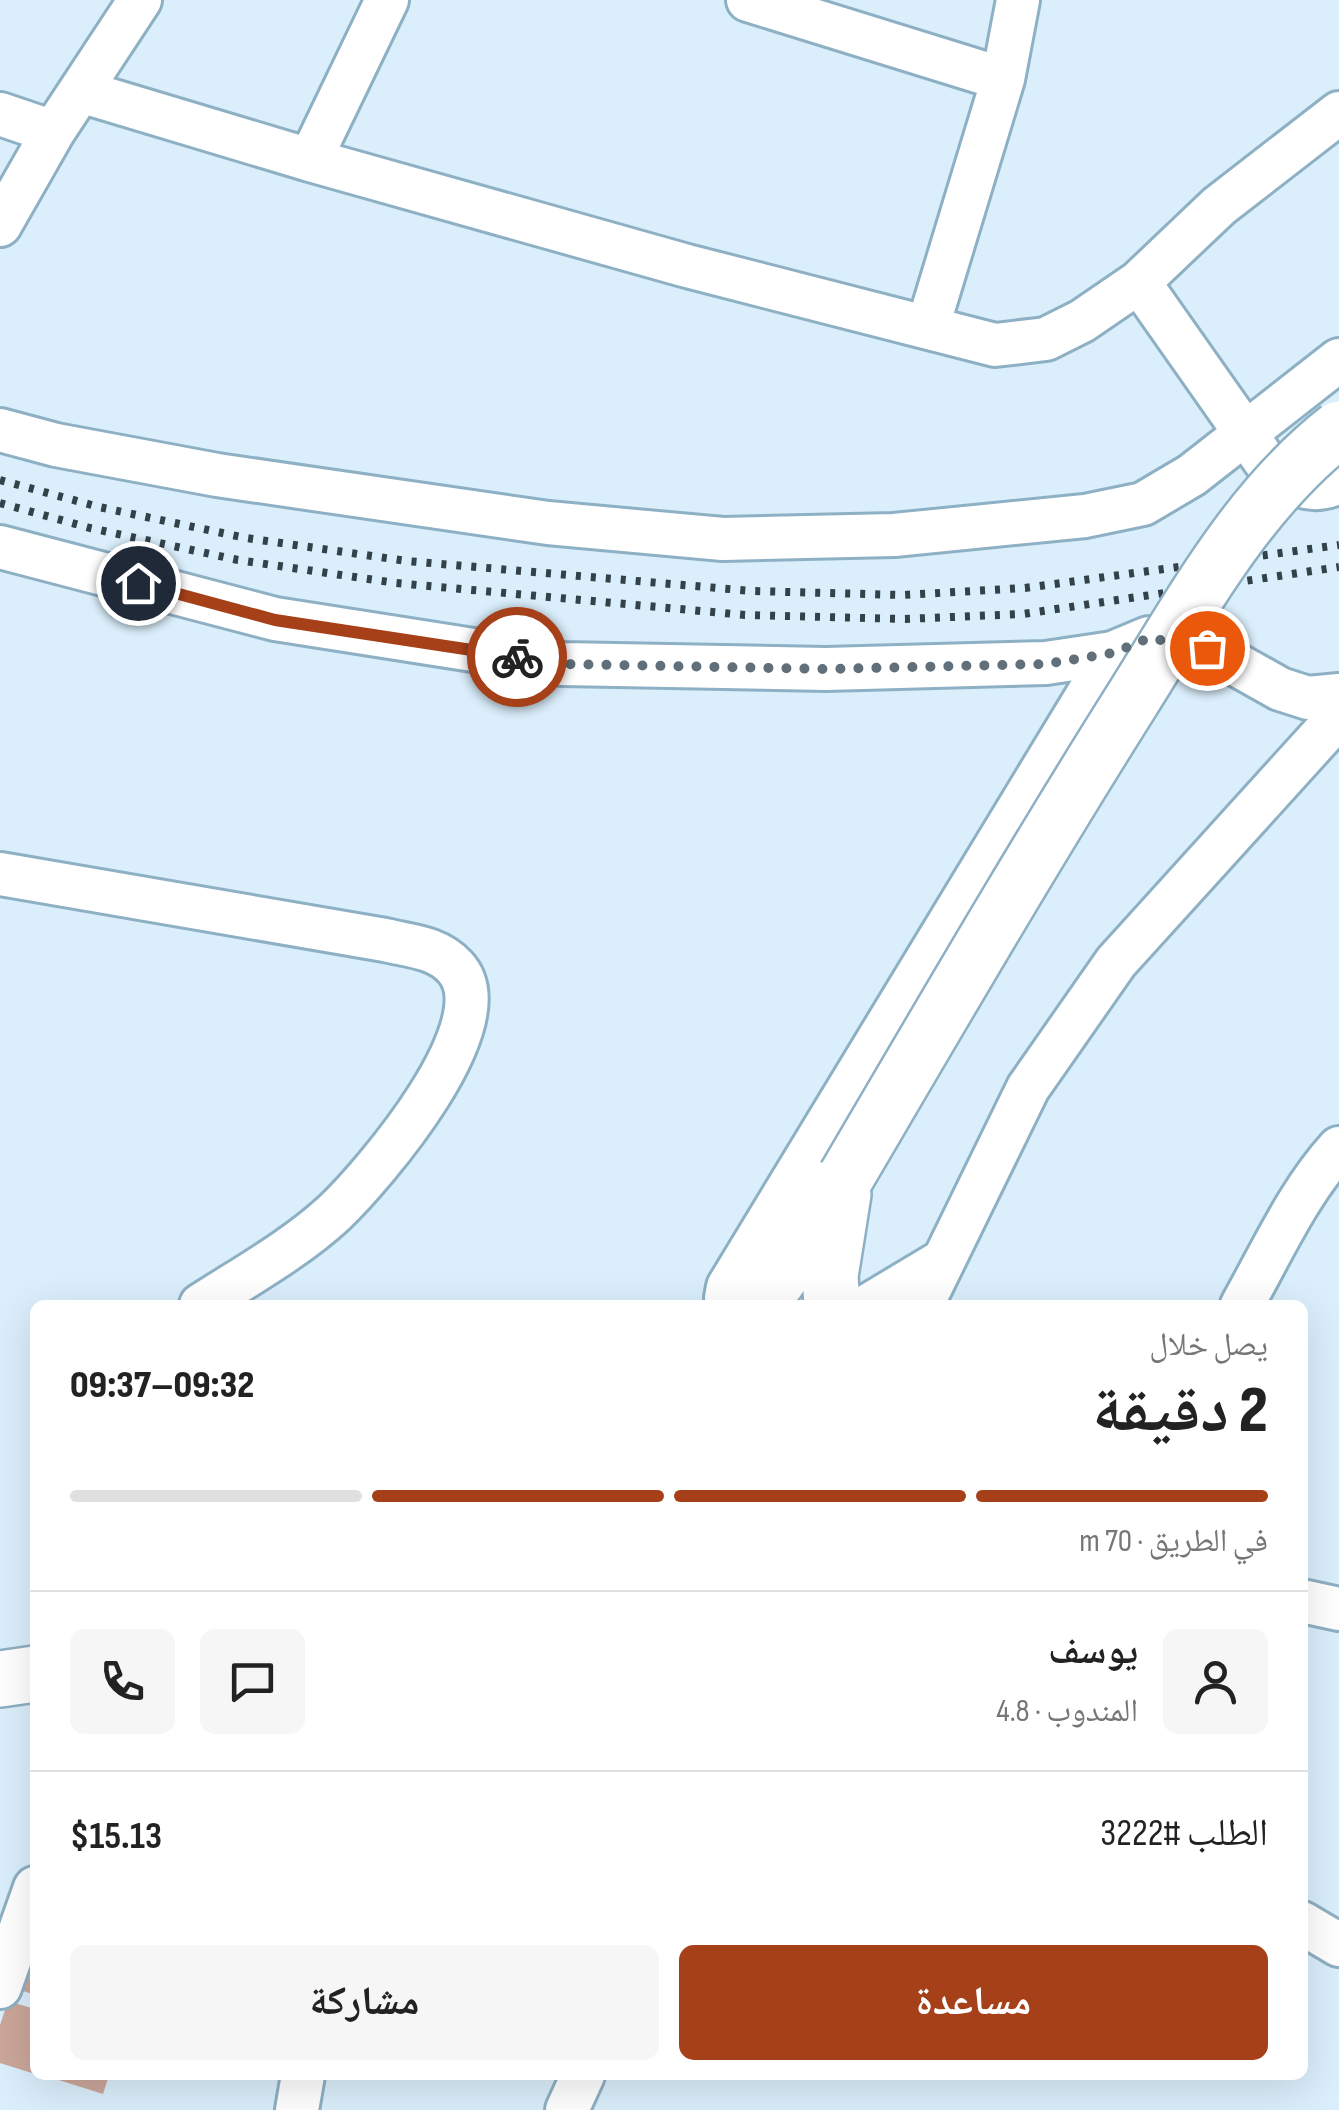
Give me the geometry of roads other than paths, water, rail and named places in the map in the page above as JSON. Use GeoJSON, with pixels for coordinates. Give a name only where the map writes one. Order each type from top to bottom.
{"type":"FeatureCollection","features":[{"type":"Feature","properties":{"kind":"main road"},"geometry":{"type":"LineString","coordinates":[[764,1300],[846,1177],[1043,841],[1234,538],[1299,463],[1339,429]]}},
{"type":"Feature","properties":{"kind":"main road"},"geometry":{"type":"LineString","coordinates":[[832,1300],[830,1276],[846,1177]]}},
{"type":"Feature","properties":{"kind":"main road"},"geometry":{"type":"LineString","coordinates":[[0,1679],[30,1675]]}},
{"type":"Feature","properties":{"kind":"street"},"geometry":{"type":"LineString","coordinates":[[0,225],[53,132],[140,0]]}},
{"type":"Feature","properties":{"kind":"street"},"geometry":{"type":"LineString","coordinates":[[310,160],[386,0]]}},
{"type":"Feature","properties":{"kind":"street"},"geometry":{"type":"LineString","coordinates":[[748,0],[1002,79]]}},
{"type":"Feature","properties":{"kind":"street"},"geometry":{"type":"LineString","coordinates":[[928,326],[1002,79],[1018,0]]}},
{"type":"Feature","properties":{"kind":"street"},"geometry":{"type":"LineString","coordinates":[[80,91],[687,266],[995,346],[1046,339],[1082,321],[1139,282],[1219,206],[1339,113]]}},
{"type":"Feature","properties":{"kind":"street"},"geometry":{"type":"LineString","coordinates":[[0,114],[53,132]]}},
{"type":"Feature","properties":{"kind":"street"},"geometry":{"type":"LineString","coordinates":[[1139,282],[1268,467],[1291,484],[1310,490],[1339,482]]}},
{"type":"Feature","properties":{"kind":"street"},"geometry":{"type":"LineString","coordinates":[[0,430],[56,445],[216,475],[548,523],[723,539],[894,535],[1085,516],[1142,504],[1192,475],[1339,360]]}},
{"type":"Feature","properties":{"kind":"street"},"geometry":{"type":"LineString","coordinates":[[0,547],[275,620],[562,664],[826,669],[1046,664],[1113,653],[1149,638],[1207,648],[1280,689],[1308,698],[1339,695]]}},
{"type":"Feature","properties":{"kind":"street"},"geometry":{"type":"LineString","coordinates":[[727,1300],[728,1287],[1113,653]]}},
{"type":"Feature","properties":{"kind":"street"},"geometry":{"type":"LineString","coordinates":[[924,1300],[1028,1088],[1116,962],[1339,716]]}},
{"type":"Feature","properties":{"kind":"street"},"geometry":{"type":"LineString","coordinates":[[0,874],[385,940],[439,952],[458,969],[467,1011],[450,1060],[420,1112],[334,1212],[210,1300]]}},
{"type":"Feature","properties":{"kind":"street"},"geometry":{"type":"LineString","coordinates":[[1245,1300],[1320,1168],[1339,1148]]}},
{"type":"Feature","properties":{"kind":"street"},"geometry":{"type":"LineString","coordinates":[[877,1300],[944,1260]]}},
{"type":"Feature","properties":{"kind":"street"},"geometry":{"type":"LineString","coordinates":[[1308,1602],[1339,1609]]}},
{"type":"Feature","properties":{"kind":"street"},"geometry":{"type":"LineString","coordinates":[[0,1986],[30,1902]]}},
{"type":"Feature","properties":{"kind":"street"},"geometry":{"type":"LineString","coordinates":[[1308,1926],[1339,1944]]}},
{"type":"Feature","properties":{"kind":"street"},"geometry":{"type":"LineString","coordinates":[[297,2110],[303,2080]]}},
{"type":"Feature","properties":{"kind":"street"},"geometry":{"type":"LineString","coordinates":[[567,2110],[581,2080]]}},
{"type":"Feature","properties":{"kind":"railway"},"geometry":{"type":"LineString","coordinates":[[0,480],[99,507],[246,538],[407,561],[752,591],[903,595],[1025,588],[1339,545]]}},
{"type":"Feature","properties":{"kind":"railway"},"geometry":{"type":"LineString","coordinates":[[0,503],[90,528],[238,560],[396,583],[745,615],[905,619],[1023,614],[1339,567]]}}]}
